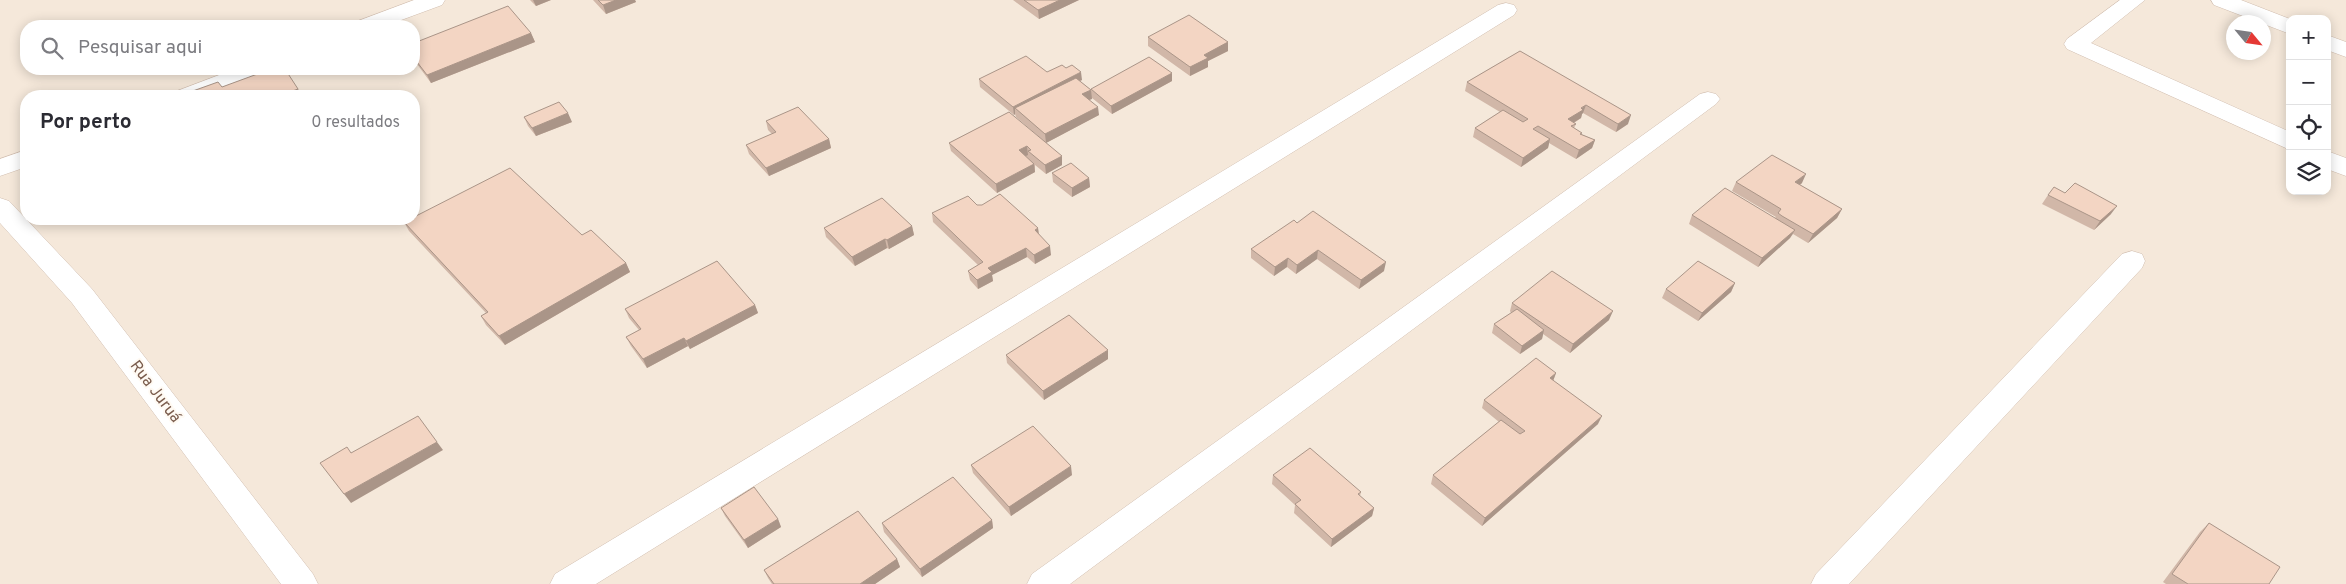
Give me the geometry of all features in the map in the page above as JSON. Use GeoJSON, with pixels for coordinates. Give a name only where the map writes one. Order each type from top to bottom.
{"type":"FeatureCollection","features":[{"type":"Feature","properties":{"kind":"street"},"geometry":{"type":"LineString","coordinates":[[382,20],[434,0]]}},
{"type":"Feature","properties":{"kind":"street"},"geometry":{"type":"LineString","coordinates":[[2134,0],[2075,44],[2286,140]]}},
{"type":"Feature","properties":{"kind":"street"},"geometry":{"type":"LineString","coordinates":[[2222,0],[2286,25]]}},
{"type":"Feature","properties":{"kind":"street"},"geometry":{"type":"LineString","coordinates":[[567,584],[1506,10]]}},
{"type":"Feature","properties":{"kind":"street"},"geometry":{"type":"LineString","coordinates":[[2331,44],[2346,50]]}},
{"type":"Feature","properties":{"kind":"street"},"geometry":{"type":"LineString","coordinates":[[201,90],[240,75]]}},
{"type":"Feature","properties":{"kind":"street"},"geometry":{"type":"LineString","coordinates":[[1044,584],[1708,99]]}},
{"type":"Feature","properties":{"kind":"street"},"geometry":{"type":"LineString","coordinates":[[0,168],[20,160]]}},
{"type":"Feature","properties":{"kind":"street"},"geometry":{"type":"LineString","coordinates":[[2331,161],[2346,168]]}},
{"type":"Feature","properties":{"kind":"street","name":"Rua Juruá"},"geometry":{"type":"LineString","coordinates":[[0,207],[82,296],[301,584]]}},
{"type":"Feature","properties":{"kind":"street"},"geometry":{"type":"LineString","coordinates":[[1828,584],[2132,261]]}},
{"type":"Feature","properties":{"kind":"shaded area"},"geometry":{"type":"Polygon","coordinates":[[[0,0],[2346,0],[2346,584],[0,584],[0,0]]]}},
{"type":"Feature","properties":{"kind":"building"},"geometry":{"type":"Polygon","coordinates":[[[598,0],[616,0],[603,5],[598,0]]]}},
{"type":"Feature","properties":{"kind":"building"},"geometry":{"type":"Polygon","coordinates":[[[1024,0],[1060,0],[1038,10],[1024,0]]]}},
{"type":"Feature","properties":{"kind":"building"},"geometry":{"type":"Polygon","coordinates":[[[508,6],[531,33],[427,75],[420,66],[420,41],[508,6]]]}},
{"type":"Feature","properties":{"kind":"building"},"geometry":{"type":"Polygon","coordinates":[[[1189,15],[1228,42],[1204,55],[1208,58],[1190,67],[1148,37],[1189,15]]]}},
{"type":"Feature","properties":{"kind":"building"},"geometry":{"type":"Polygon","coordinates":[[[1520,51],[1631,115],[1618,124],[1586,105],[1581,108],[1583,110],[1568,119],[1576,124],[1571,126],[1582,133],[1580,134],[1595,140],[1579,150],[1538,126],[1533,129],[1550,139],[1523,158],[1475,128],[1503,110],[1523,122],[1528,119],[1467,82],[1520,51]]]}},
{"type":"Feature","properties":{"kind":"building"},"geometry":{"type":"Polygon","coordinates":[[[1026,56],[1047,72],[1062,65],[1066,68],[1072,65],[1081,72],[1013,107],[979,79],[1026,56]]]}},
{"type":"Feature","properties":{"kind":"building"},"geometry":{"type":"Polygon","coordinates":[[[1149,57],[1172,73],[1111,106],[1091,89],[1149,57]]]}},
{"type":"Feature","properties":{"kind":"building"},"geometry":{"type":"Polygon","coordinates":[[[255,75],[289,75],[298,89],[196,90],[218,82],[222,87],[255,75]]]}},
{"type":"Feature","properties":{"kind":"building"},"geometry":{"type":"Polygon","coordinates":[[[1076,78],[1091,90],[1082,94],[1098,107],[1045,134],[1015,108],[1076,78]]]}},
{"type":"Feature","properties":{"kind":"building"},"geometry":{"type":"Polygon","coordinates":[[[559,102],[568,113],[532,128],[524,117],[559,102]]]}},
{"type":"Feature","properties":{"kind":"building"},"geometry":{"type":"Polygon","coordinates":[[[798,107],[829,139],[766,168],[746,145],[776,132],[766,121],[798,107]]]}},
{"type":"Feature","properties":{"kind":"building"},"geometry":{"type":"Polygon","coordinates":[[[1009,112],[1062,156],[1045,165],[1028,151],[1031,150],[1027,146],[1019,150],[1034,164],[996,184],[949,143],[1009,112]]]}},
{"type":"Feature","properties":{"kind":"building"},"geometry":{"type":"Polygon","coordinates":[[[1772,155],[1806,174],[1795,182],[1842,209],[1813,234],[1778,213],[1781,209],[1736,182],[1772,155]]]}},
{"type":"Feature","properties":{"kind":"building"},"geometry":{"type":"Polygon","coordinates":[[[1071,163],[1089,178],[1072,188],[1052,173],[1071,163]]]}},
{"type":"Feature","properties":{"kind":"building"},"geometry":{"type":"Polygon","coordinates":[[[510,168],[582,235],[591,230],[626,263],[499,336],[481,316],[488,312],[407,225],[420,225],[420,214],[510,168]]]}},
{"type":"Feature","properties":{"kind":"building"},"geometry":{"type":"Polygon","coordinates":[[[2075,183],[2117,206],[2100,221],[2048,195],[2054,187],[2065,193],[2075,183]]]}},
{"type":"Feature","properties":{"kind":"building"},"geometry":{"type":"Polygon","coordinates":[[[1725,188],[1795,230],[1762,258],[1692,215],[1725,188]]]}},
{"type":"Feature","properties":{"kind":"building"},"geometry":{"type":"Polygon","coordinates":[[[1000,194],[1038,228],[1035,230],[1050,246],[1034,255],[1026,248],[988,268],[992,272],[977,280],[968,271],[983,262],[932,213],[968,196],[977,205],[982,205],[1000,194]]]}},
{"type":"Feature","properties":{"kind":"building"},"geometry":{"type":"Polygon","coordinates":[[[882,198],[912,226],[852,257],[824,228],[882,198]]]}},
{"type":"Feature","properties":{"kind":"building"},"geometry":{"type":"Polygon","coordinates":[[[1313,211],[1386,262],[1361,280],[1318,250],[1297,265],[1288,258],[1275,267],[1251,249],[1294,220],[1297,223],[1313,211]]]}},
{"type":"Feature","properties":{"kind":"building"},"geometry":{"type":"Polygon","coordinates":[[[717,261],[755,305],[686,341],[684,338],[643,359],[626,337],[641,329],[625,309],[717,261]]]}},
{"type":"Feature","properties":{"kind":"building"},"geometry":{"type":"Polygon","coordinates":[[[1698,261],[1735,283],[1702,313],[1666,289],[1698,261]]]}},
{"type":"Feature","properties":{"kind":"building"},"geometry":{"type":"Polygon","coordinates":[[[1552,271],[1613,311],[1573,344],[1512,303],[1552,271]]]}},
{"type":"Feature","properties":{"kind":"building"},"geometry":{"type":"Polygon","coordinates":[[[1517,309],[1544,330],[1522,346],[1494,324],[1517,309]]]}},
{"type":"Feature","properties":{"kind":"building"},"geometry":{"type":"Polygon","coordinates":[[[1069,315],[1108,350],[1043,391],[1006,355],[1069,315]]]}},
{"type":"Feature","properties":{"kind":"building"},"geometry":{"type":"Polygon","coordinates":[[[1536,358],[1556,373],[1550,378],[1602,416],[1485,518],[1433,475],[1501,420],[1520,434],[1525,431],[1484,400],[1536,358]]]}},
{"type":"Feature","properties":{"kind":"building"},"geometry":{"type":"Polygon","coordinates":[[[418,416],[437,442],[344,494],[320,463],[347,447],[351,453],[418,416]]]}},
{"type":"Feature","properties":{"kind":"building"},"geometry":{"type":"Polygon","coordinates":[[[1033,426],[1071,466],[1009,507],[971,465],[1033,426]]]}},
{"type":"Feature","properties":{"kind":"building"},"geometry":{"type":"Polygon","coordinates":[[[1310,448],[1361,492],[1358,494],[1374,508],[1332,539],[1295,504],[1301,500],[1273,475],[1310,448]]]}},
{"type":"Feature","properties":{"kind":"building"},"geometry":{"type":"Polygon","coordinates":[[[953,477],[992,520],[920,569],[882,523],[953,477]]]}},
{"type":"Feature","properties":{"kind":"building"},"geometry":{"type":"Polygon","coordinates":[[[754,487],[778,519],[744,540],[721,508],[754,487]]]}},
{"type":"Feature","properties":{"kind":"building"},"geometry":{"type":"Polygon","coordinates":[[[858,511],[897,559],[860,584],[774,584],[764,570],[858,511]]]}},
{"type":"Feature","properties":{"kind":"building"},"geometry":{"type":"Polygon","coordinates":[[[2209,523],[2280,567],[2269,584],[2188,584],[2172,574],[2209,523]]]}}]}
